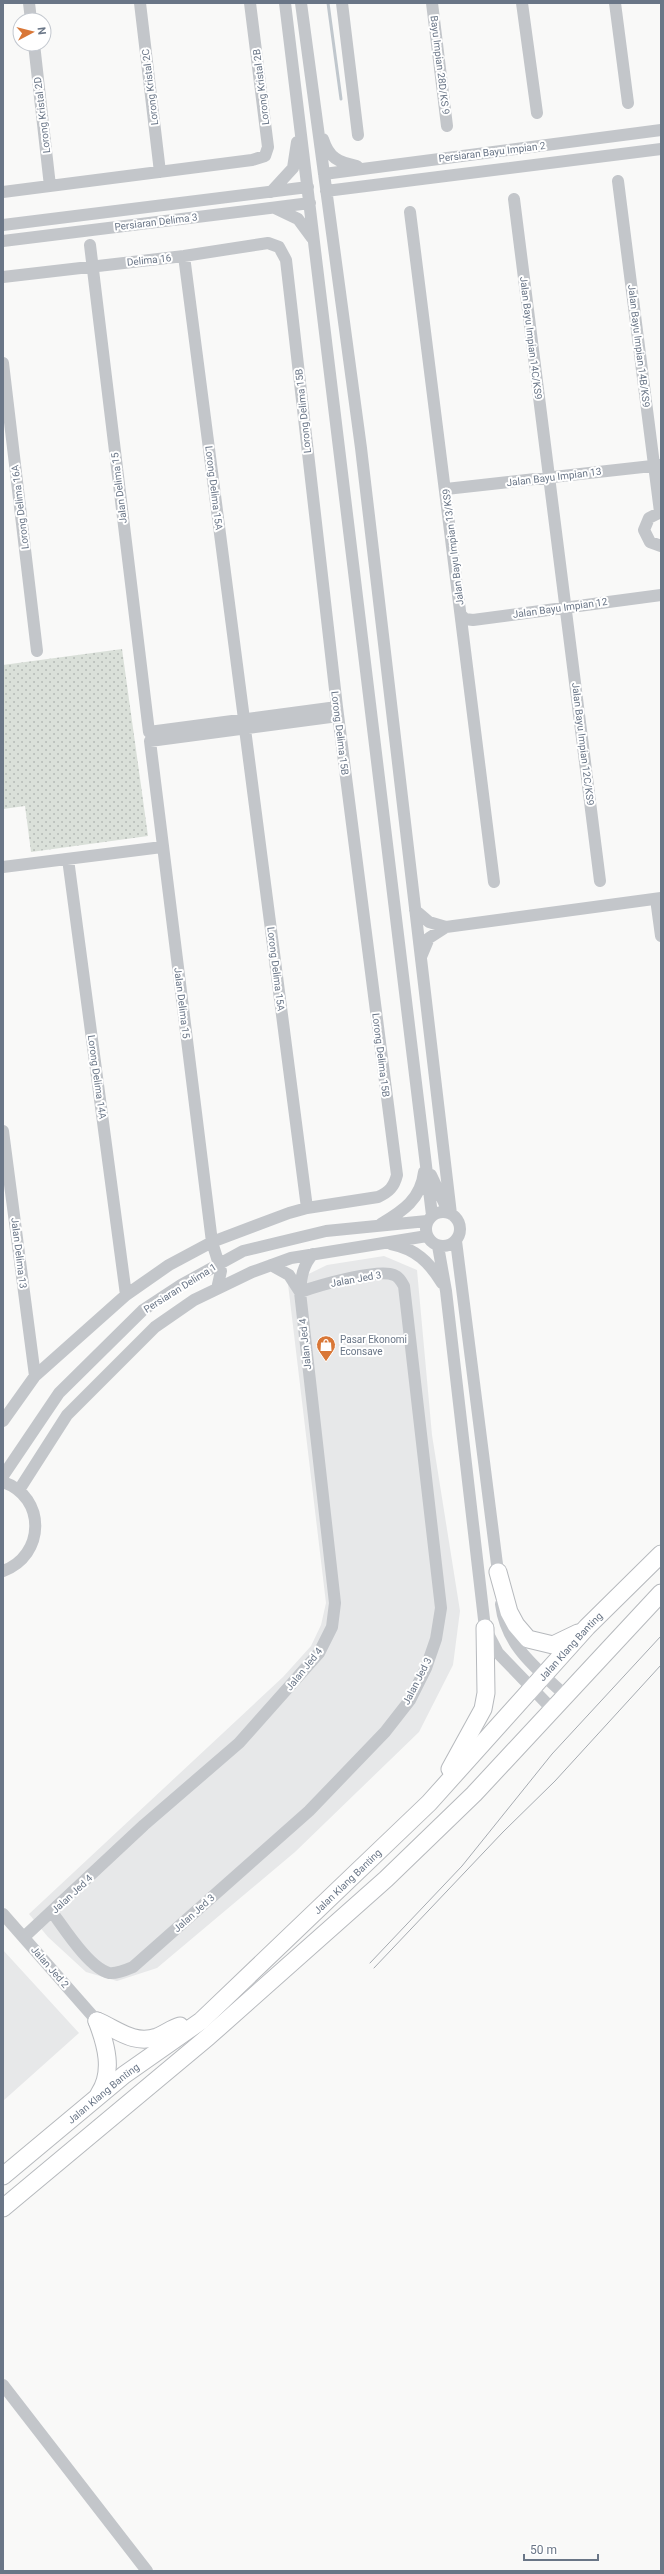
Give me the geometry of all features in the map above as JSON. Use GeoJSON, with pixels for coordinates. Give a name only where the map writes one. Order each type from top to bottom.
{"type":"FeatureCollection","features":[{"type":"Feature","properties":{"kind":"highway","name":"Jalan Klang Banting"},"geometry":{"type":"LineString","coordinates":[[3,2176],[10,2168],[98,2096],[201,2021],[429,1803],[587,1627],[661,1554]]}},
{"type":"Feature","properties":{"kind":"highway"},"geometry":{"type":"LineString","coordinates":[[498,1572],[509,1612],[516,1625],[528,1638],[552,1645],[587,1627]]}},
{"type":"Feature","properties":{"kind":"highway"},"geometry":{"type":"LineString","coordinates":[[3,2208],[208,2037],[386,1879],[474,1794],[661,1593]]}},
{"type":"Feature","properties":{"kind":"highway"},"geometry":{"type":"LineString","coordinates":[[429,1803],[458,1757],[483,1708],[486,1694],[485,1628]]}},
{"type":"Feature","properties":{"kind":"highway"},"geometry":{"type":"LineString","coordinates":[[97,2021],[131,2038],[144,2039],[160,2035],[177,2026],[201,2021]]}},
{"type":"Feature","properties":{"kind":"highway"},"geometry":{"type":"LineString","coordinates":[[97,2021],[107,2058],[105,2082],[98,2096]]}},
{"type":"Feature","properties":{"kind":"street","name":"Lorong Kristal 2C"},"geometry":{"type":"LineString","coordinates":[[140,3],[160,172]]}},
{"type":"Feature","properties":{"kind":"street","name":"Lorong Kristal 2B"},"geometry":{"type":"LineString","coordinates":[[160,172],[252,160],[265,156],[268,147],[250,3]]}},
{"type":"Feature","properties":{"kind":"street"},"geometry":{"type":"LineString","coordinates":[[285,3],[425,1159],[430,1218],[427,1236],[438,1246],[446,1291],[485,1628],[498,1652],[539,1682],[565,1695]]}},
{"type":"Feature","properties":{"kind":"street"},"geometry":{"type":"LineString","coordinates":[[301,3],[361,448],[450,1213]]}},
{"type":"Feature","properties":{"kind":"street"},"geometry":{"type":"LineString","coordinates":[[342,3],[358,135]]}},
{"type":"Feature","properties":{"kind":"street","name":"Bayu Impian 28D/KS 9"},"geometry":{"type":"LineString","coordinates":[[432,3],[448,126]]}},
{"type":"Feature","properties":{"kind":"street"},"geometry":{"type":"LineString","coordinates":[[522,3],[537,113]]}},
{"type":"Feature","properties":{"kind":"street"},"geometry":{"type":"LineString","coordinates":[[615,3],[628,103]]}},
{"type":"Feature","properties":{"kind":"street","name":"Lorong Kristal 2D"},"geometry":{"type":"LineString","coordinates":[[35,52],[50,186]]}},
{"type":"Feature","properties":{"kind":"street"},"geometry":{"type":"LineString","coordinates":[[316,117],[325,148],[330,156],[343,163],[368,168]]}},
{"type":"Feature","properties":{"kind":"street"},"geometry":{"type":"LineString","coordinates":[[271,192],[293,168],[299,119]]}},
{"type":"Feature","properties":{"kind":"street","name":"Persiaran Bayu Impian 2"},"geometry":{"type":"LineString","coordinates":[[324,174],[661,130]]}},
{"type":"Feature","properties":{"kind":"street","name":"Persiaran Bayu Impian 2"},"geometry":{"type":"LineString","coordinates":[[326,191],[661,149]]}},
{"type":"Feature","properties":{"kind":"street"},"geometry":{"type":"LineString","coordinates":[[3,192],[160,172]]}},
{"type":"Feature","properties":{"kind":"street","name":"Jalan Bayu Impian 14B/KS9"},"geometry":{"type":"LineString","coordinates":[[618,181],[657,465],[661,512]]}},
{"type":"Feature","properties":{"kind":"street","name":"Persiaran Delima 3"},"geometry":{"type":"LineString","coordinates":[[3,225],[308,187]]}},
{"type":"Feature","properties":{"kind":"street"},"geometry":{"type":"LineString","coordinates":[[330,218],[338,197],[348,188]]}},
{"type":"Feature","properties":{"kind":"street","name":"Jalan Bayu Impian 14C/KS9"},"geometry":{"type":"LineString","coordinates":[[514,199],[564,606]]}},
{"type":"Feature","properties":{"kind":"street","name":"Persiaran Delima 3"},"geometry":{"type":"LineString","coordinates":[[3,241],[310,203]]}},
{"type":"Feature","properties":{"kind":"street"},"geometry":{"type":"LineString","coordinates":[[274,208],[298,219],[309,231],[315,243]]}},
{"type":"Feature","properties":{"kind":"street","name":"Jalan Bayu Impian 13/KS9"},"geometry":{"type":"LineString","coordinates":[[410,212],[446,489],[494,882]]}},
{"type":"Feature","properties":{"kind":"street"},"geometry":{"type":"LineString","coordinates":[[70,233],[90,245],[97,237],[112,228]]}},
{"type":"Feature","properties":{"kind":"street","name":"Delima 16"},"geometry":{"type":"LineString","coordinates":[[3,277],[184,256],[268,243],[279,247],[286,260]]}},
{"type":"Feature","properties":{"kind":"street","name":"Jalan Delima 15"},"geometry":{"type":"LineString","coordinates":[[90,245],[150,736],[162,848],[212,1242],[221,1276],[216,1289]]}},
{"type":"Feature","properties":{"kind":"street","name":"Lorong Delima 15A"},"geometry":{"type":"LineString","coordinates":[[184,256],[307,1208]]}},
{"type":"Feature","properties":{"kind":"street","name":"Lorong Delima 15B"},"geometry":{"type":"LineString","coordinates":[[286,260],[337,712],[396,1175],[392,1188],[378,1197],[307,1208]]}},
{"type":"Feature","properties":{"kind":"street","name":"Lorong Delima 16A"},"geometry":{"type":"LineString","coordinates":[[3,363],[37,652]]}},
{"type":"Feature","properties":{"kind":"street","name":"Jalan Bayu Impian 13"},"geometry":{"type":"LineString","coordinates":[[446,489],[657,465]]}},
{"type":"Feature","properties":{"kind":"street"},"geometry":{"type":"LineString","coordinates":[[661,512],[648,518],[644,530],[650,542],[661,546]]}},
{"type":"Feature","properties":{"kind":"street","name":"Jalan Bayu Impian 12"},"geometry":{"type":"LineString","coordinates":[[461,615],[465,619],[473,620],[564,606],[661,595]]}},
{"type":"Feature","properties":{"kind":"street","name":"Jalan Bayu Impian 12C/KS9"},"geometry":{"type":"LineString","coordinates":[[564,606],[600,881]]}},
{"type":"Feature","properties":{"kind":"street"},"geometry":{"type":"LineString","coordinates":[[150,736],[337,712]]}},
{"type":"Feature","properties":{"kind":"street"},"geometry":{"type":"LineString","coordinates":[[3,867],[162,848]]}},
{"type":"Feature","properties":{"kind":"street","name":"Lorong Delima 14A"},"geometry":{"type":"LineString","coordinates":[[68,859],[126,1295]]}},
{"type":"Feature","properties":{"kind":"street"},"geometry":{"type":"LineString","coordinates":[[415,910],[429,922],[446,927],[659,898],[661,936]]}},
{"type":"Feature","properties":{"kind":"street"},"geometry":{"type":"LineString","coordinates":[[420,958],[429,938],[446,927]]}},
{"type":"Feature","properties":{"kind":"street","name":"Jalan Delima 13"},"geometry":{"type":"LineString","coordinates":[[3,1130],[35,1376]]}},
{"type":"Feature","properties":{"kind":"street"},"geometry":{"type":"LineString","coordinates":[[425,1159],[450,1213],[460,1226],[456,1241],[503,1621],[509,1634],[539,1682],[552,1709]]}},
{"type":"Feature","properties":{"kind":"street"},"geometry":{"type":"LineString","coordinates":[[378,1226],[408,1207],[422,1184],[425,1159]]}},
{"type":"Feature","properties":{"kind":"street"},"geometry":{"type":"LineString","coordinates":[[3,1421],[35,1376],[126,1295],[169,1265],[212,1242],[307,1208]]}},
{"type":"Feature","properties":{"kind":"street"},"geometry":{"type":"LineString","coordinates":[[430,1218],[439,1212],[450,1213]]}},
{"type":"Feature","properties":{"kind":"street","name":"Persiaran Delima 1"},"geometry":{"type":"LineString","coordinates":[[3,1476],[59,1393],[144,1310],[218,1263],[243,1251],[326,1231],[378,1226],[430,1218]]}},
{"type":"Feature","properties":{"kind":"street","name":"Persiaran Delima 1"},"geometry":{"type":"LineString","coordinates":[[19,1490],[67,1415],[96,1384],[155,1327],[194,1300],[271,1265],[313,1254],[427,1236]]}},
{"type":"Feature","properties":{"kind":"street"},"geometry":{"type":"LineString","coordinates":[[438,1246],[450,1245],[456,1241]]}},
{"type":"Feature","properties":{"kind":"street"},"geometry":{"type":"LineString","coordinates":[[385,1243],[406,1247],[418,1254],[433,1269],[446,1291]]}},
{"type":"Feature","properties":{"kind":"street","name":"Jalan Jed 4"},"geometry":{"type":"LineString","coordinates":[[24,1937],[144,1825],[238,1742],[319,1653],[332,1627],[335,1603],[300,1292],[302,1272],[307,1260],[313,1254]]}},
{"type":"Feature","properties":{"kind":"street"},"geometry":{"type":"LineString","coordinates":[[218,1263],[229,1273],[242,1278]]}},
{"type":"Feature","properties":{"kind":"street","name":"Jalan Jed 4"},"geometry":{"type":"LineString","coordinates":[[271,1265],[289,1275],[300,1292]]}},
{"type":"Feature","properties":{"kind":"street","name":"Jalan Jed 3"},"geometry":{"type":"LineString","coordinates":[[52,1912],[82,1950],[99,1967],[109,1973],[133,1967],[314,1805],[398,1716],[426,1668],[436,1639],[441,1608],[404,1286],[400,1278],[393,1274],[383,1273],[331,1282],[300,1292]]}},
{"type":"Feature","properties":{"kind":"street"},"geometry":{"type":"LineString","coordinates":[[3,1482],[19,1490],[28,1500],[34,1512],[36,1524],[35,1537],[30,1551],[22,1561],[3,1571]]}},
{"type":"Feature","properties":{"kind":"street","name":"Jalan Jed 2"},"geometry":{"type":"LineString","coordinates":[[3,1914],[97,2021]]}},
{"type":"Feature","properties":{"kind":"street"},"geometry":{"type":"LineString","coordinates":[[3,2385],[146,2571]]}},
{"type":"Feature","properties":{"kind":"shaded area"},"geometry":{"type":"Polygon","coordinates":[[[122,649],[148,836],[31,852],[25,806],[3,809],[3,665],[122,649]]]}},
{"type":"Feature","properties":{"kind":"shaded area"},"geometry":{"type":"Polygon","coordinates":[[[384,1256],[417,1270],[432,1435],[460,1611],[453,1665],[419,1732],[295,1852],[157,1968],[117,1981],[86,1972],[48,1937],[29,1914],[283,1677],[311,1646],[321,1625],[326,1603],[288,1284],[327,1265],[384,1256]]]}},
{"type":"Feature","properties":{"kind":"shaded area"},"geometry":{"type":"Polygon","coordinates":[[[3,1950],[79,2033],[3,2101],[3,1950]]]}},
{"type":"Feature","properties":{"kind":"waterway"},"geometry":{"type":"LineString","coordinates":[[328,3],[341,99]]}},
{"type":"Feature","properties":{"kind":"tram line"},"geometry":{"type":"LineString","coordinates":[[370,1963],[462,1866],[552,1754],[661,1636]]}},
{"type":"Feature","properties":{"kind":"tram line"},"geometry":{"type":"LineString","coordinates":[[374,1968],[503,1832],[555,1781],[661,1665]]}},
{"type":"Feature","properties":{"kind":"place","name":"Pasar Ekonomi Econsave"},"geometry":{"type":"Point","coordinates":[326,1362]}}]}
